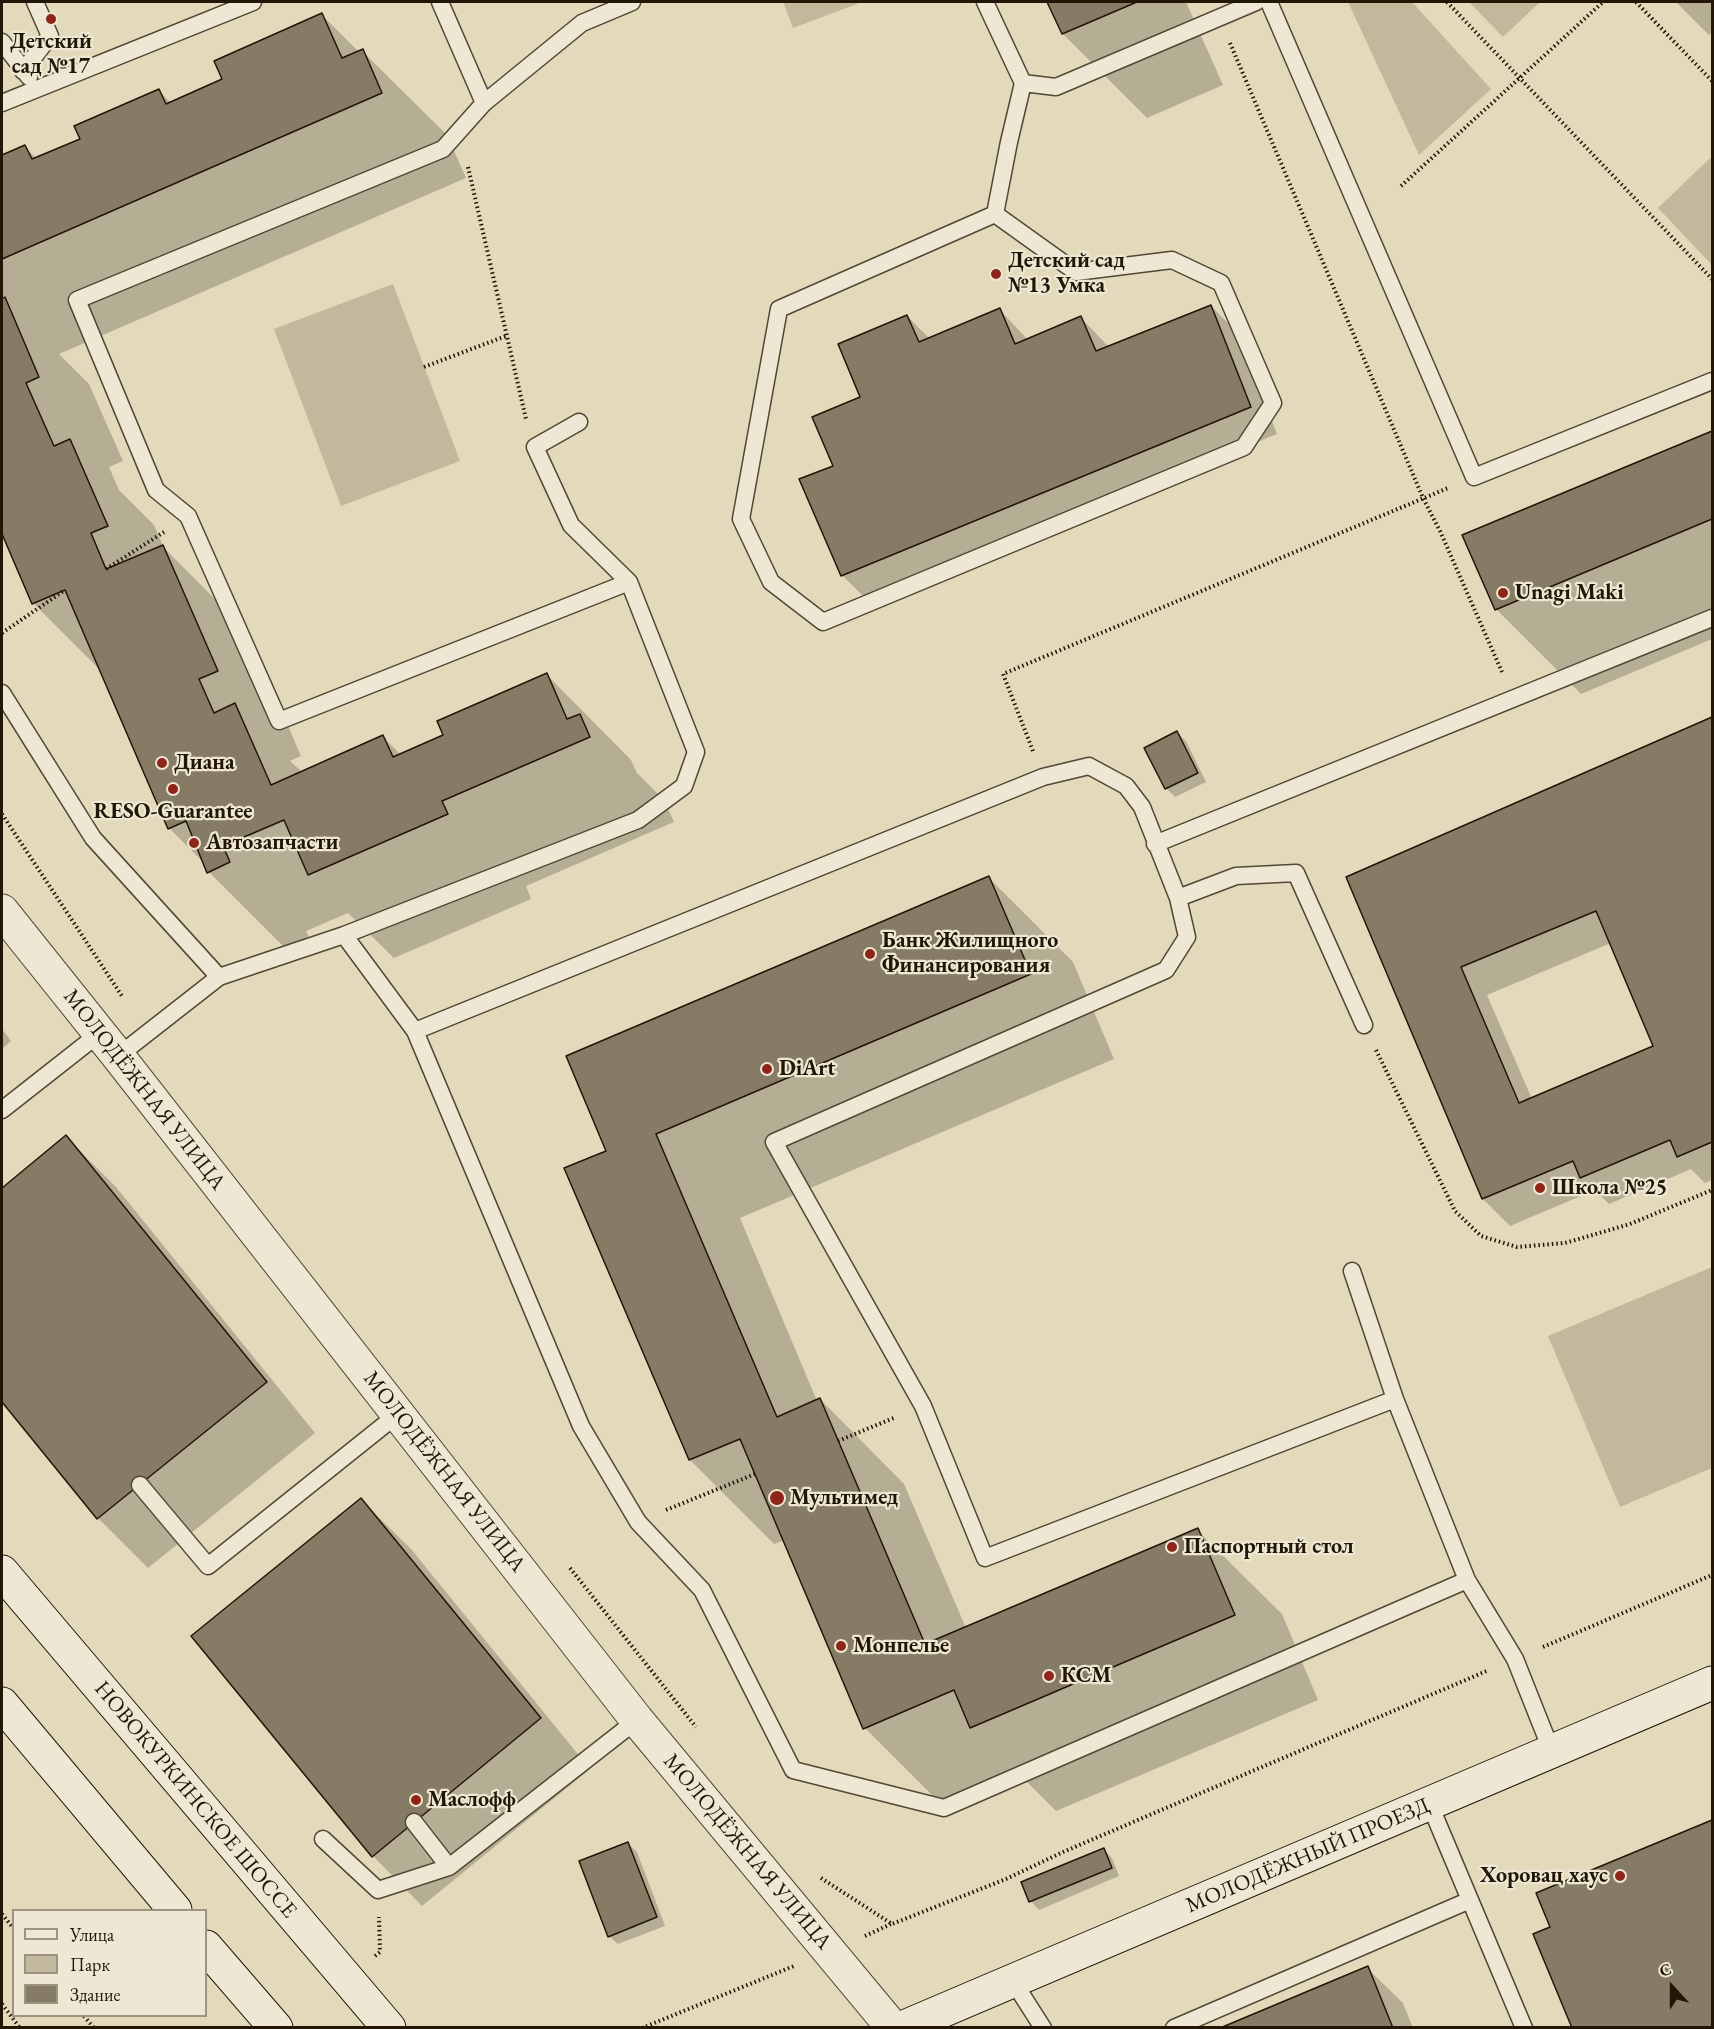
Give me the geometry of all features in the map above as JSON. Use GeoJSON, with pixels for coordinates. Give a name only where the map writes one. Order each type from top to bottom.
{"type":"FeatureCollection","features":[{"type":"Feature","properties":{"kind":"main road","name":"МОЛОДЁЖНАЯ УЛИЦА"},"geometry":{"type":"LineString","coordinates":[[2,911],[637,1720],[893,2028]]}},
{"type":"Feature","properties":{"kind":"main road","name":"НОВОКУРКИНСКОЕ ШОССЕ"},"geometry":{"type":"LineString","coordinates":[[2,1572],[389,2028]]}},
{"type":"Feature","properties":{"kind":"main road","name":"МОЛОДЁЖНЫЙ ПРОЕЗД"},"geometry":{"type":"LineString","coordinates":[[902,2028],[1713,1683]]}},
{"type":"Feature","properties":{"kind":"main road"},"geometry":{"type":"LineString","coordinates":[[2,1704],[173,1909]]}},
{"type":"Feature","properties":{"kind":"main road"},"geometry":{"type":"LineString","coordinates":[[207,1948],[276,2028]]}},
{"type":"Feature","properties":{"kind":"lane"},"geometry":{"type":"LineString","coordinates":[[23,71],[50,36],[35,2]]}},
{"type":"Feature","properties":{"kind":"lane"},"geometry":{"type":"LineString","coordinates":[[2,103],[253,2]]}},
{"type":"Feature","properties":{"kind":"lane"},"geometry":{"type":"LineString","coordinates":[[440,2],[484,103]]}},
{"type":"Feature","properties":{"kind":"lane"},"geometry":{"type":"LineString","coordinates":[[629,582],[279,721],[188,516],[156,489],[77,300],[443,149],[484,103],[582,23],[632,2]]}},
{"type":"Feature","properties":{"kind":"lane"},"geometry":{"type":"LineString","coordinates":[[985,2],[1023,83],[995,214]]}},
{"type":"Feature","properties":{"kind":"lane"},"geometry":{"type":"LineString","coordinates":[[1023,83],[1056,87],[1256,2]]}},
{"type":"Feature","properties":{"kind":"lane"},"geometry":{"type":"LineString","coordinates":[[1269,2],[1474,477],[1713,381]]}},
{"type":"Feature","properties":{"kind":"lane"},"geometry":{"type":"LineString","coordinates":[[2,42],[23,71],[39,88]]}},
{"type":"Feature","properties":{"kind":"lane"},"geometry":{"type":"LineString","coordinates":[[995,214],[1076,272],[1172,260],[1221,283],[1273,403],[1244,447],[823,622],[771,582],[741,519],[779,309],[995,214]]}},
{"type":"Feature","properties":{"kind":"lane"},"geometry":{"type":"LineString","coordinates":[[2,1110],[109,1045],[146,1033],[219,977],[344,935],[638,820],[684,786],[696,752],[629,582],[571,525],[535,447],[579,423]]}},
{"type":"Feature","properties":{"kind":"lane"},"geometry":{"type":"LineString","coordinates":[[1155,844],[1713,618]]}},
{"type":"Feature","properties":{"kind":"lane"},"geometry":{"type":"LineString","coordinates":[[2,693],[93,837],[219,977]]}},
{"type":"Feature","properties":{"kind":"lane"},"geometry":{"type":"LineString","coordinates":[[415,1031],[1043,777],[1089,766],[1126,786],[1142,807],[1178,898],[1187,937],[1166,970],[774,1142],[923,1406],[985,1558],[1395,1399]]}},
{"type":"Feature","properties":{"kind":"lane"},"geometry":{"type":"LineString","coordinates":[[1178,898],[1236,876],[1296,873],[1364,1025]]}},
{"type":"Feature","properties":{"kind":"lane"},"geometry":{"type":"LineString","coordinates":[[344,935],[415,1031],[581,1426],[638,1522],[702,1590],[793,1770],[944,1808],[1467,1580]]}},
{"type":"Feature","properties":{"kind":"lane"},"geometry":{"type":"LineString","coordinates":[[1352,1271],[1395,1399],[1467,1580],[1515,1659],[1552,1752]]}},
{"type":"Feature","properties":{"kind":"lane"},"geometry":{"type":"LineString","coordinates":[[140,1485],[208,1566],[398,1414]]}},
{"type":"Feature","properties":{"kind":"lane"},"geometry":{"type":"LineString","coordinates":[[323,1839],[378,1890],[449,1867],[637,1720]]}},
{"type":"Feature","properties":{"kind":"lane"},"geometry":{"type":"LineString","coordinates":[[1430,1805],[1524,2028]]}},
{"type":"Feature","properties":{"kind":"lane"},"geometry":{"type":"LineString","coordinates":[[414,1822],[449,1867]]}},
{"type":"Feature","properties":{"kind":"lane"},"geometry":{"type":"LineString","coordinates":[[1174,2028],[1470,1900]]}},
{"type":"Feature","properties":{"kind":"lane"},"geometry":{"type":"LineString","coordinates":[[1013,1981],[1044,2028]]}},
{"type":"Feature","properties":{"kind":"path"},"geometry":{"type":"LineString","coordinates":[[1447,2],[1713,279]]}},
{"type":"Feature","properties":{"kind":"path"},"geometry":{"type":"LineString","coordinates":[[1401,186],[1604,2]]}},
{"type":"Feature","properties":{"kind":"path"},"geometry":{"type":"LineString","coordinates":[[1636,2],[1713,81]]}},
{"type":"Feature","properties":{"kind":"path"},"geometry":{"type":"LineString","coordinates":[[1219,18],[1423,498],[1440,531],[1514,699]]}},
{"type":"Feature","properties":{"kind":"path"},"geometry":{"type":"LineString","coordinates":[[460,131],[522,407],[535,447]]}},
{"type":"Feature","properties":{"kind":"path"},"geometry":{"type":"LineString","coordinates":[[424,367],[506,336]]}},
{"type":"Feature","properties":{"kind":"path"},"geometry":{"type":"LineString","coordinates":[[1043,777],[1003,674],[1474,477]]}},
{"type":"Feature","properties":{"kind":"path"},"geometry":{"type":"LineString","coordinates":[[106,569],[188,516]]}},
{"type":"Feature","properties":{"kind":"path"},"geometry":{"type":"LineString","coordinates":[[2,633],[65,590]]}},
{"type":"Feature","properties":{"kind":"path"},"geometry":{"type":"LineString","coordinates":[[2,814],[146,1033]]}},
{"type":"Feature","properties":{"kind":"path"},"geometry":{"type":"LineString","coordinates":[[1364,1025],[1455,1210],[1481,1236],[1517,1247],[1565,1243],[1630,1224],[1713,1190]]}},
{"type":"Feature","properties":{"kind":"path"},"geometry":{"type":"LineString","coordinates":[[838,1441],[923,1406]]}},
{"type":"Feature","properties":{"kind":"path"},"geometry":{"type":"LineString","coordinates":[[638,1522],[755,1474]]}},
{"type":"Feature","properties":{"kind":"path"},"geometry":{"type":"LineString","coordinates":[[567,1564],[700,1732]]}},
{"type":"Feature","properties":{"kind":"path"},"geometry":{"type":"LineString","coordinates":[[642,2028],[891,1924],[1006,1879],[1062,1852],[1713,1575]]}},
{"type":"Feature","properties":{"kind":"path"},"geometry":{"type":"LineString","coordinates":[[819,1878],[891,1924]]}},
{"type":"Feature","properties":{"kind":"path"},"geometry":{"type":"LineString","coordinates":[[371,1959],[380,1952],[378,1890]]}},
{"type":"Feature","properties":{"kind":"path"},"geometry":{"type":"LineString","coordinates":[[2,1914],[12,1926]]}},
{"type":"Feature","properties":{"kind":"path"},"geometry":{"type":"LineString","coordinates":[[2,2004],[20,2028]]}},
{"type":"Feature","properties":{"kind":"green space"},"geometry":{"type":"Polygon","coordinates":[[[783,2],[862,2],[793,28],[783,2]]]}},
{"type":"Feature","properties":{"kind":"green space"},"geometry":{"type":"Polygon","coordinates":[[[1348,2],[1412,2],[1491,89],[1419,155],[1348,2]]]}},
{"type":"Feature","properties":{"kind":"green space"},"geometry":{"type":"Polygon","coordinates":[[[1469,2],[1540,2],[1503,37],[1469,2]]]}},
{"type":"Feature","properties":{"kind":"green space"},"geometry":{"type":"Polygon","coordinates":[[[1710,158],[1712,160],[1712,265],[1658,208],[1710,158]]]}},
{"type":"Feature","properties":{"kind":"green space"},"geometry":{"type":"Polygon","coordinates":[[[393,284],[460,461],[341,506],[274,329],[393,284]]]}},
{"type":"Feature","properties":{"kind":"green space"},"geometry":{"type":"Polygon","coordinates":[[[1712,1267],[1712,1468],[1620,1507],[1548,1336],[1712,1267]]]}},
{"type":"Feature","properties":{"kind":"building"},"geometry":{"type":"Polygon","coordinates":[[[1047,2],[1137,2],[1062,34],[1047,2]]]}},
{"type":"Feature","properties":{"kind":"building"},"geometry":{"type":"Polygon","coordinates":[[[322,13],[342,58],[363,49],[382,93],[2,259],[2,155],[25,145],[32,159],[80,139],[74,126],[159,89],[166,104],[222,79],[214,61],[322,13]]]}},
{"type":"Feature","properties":{"kind":"building"},"geometry":{"type":"Polygon","coordinates":[[[5,297],[39,377],[26,383],[54,446],[70,439],[108,526],[91,533],[106,569],[163,545],[218,671],[199,679],[214,713],[235,703],[271,785],[383,735],[393,757],[443,735],[437,721],[547,673],[567,719],[580,714],[590,737],[442,801],[448,814],[308,875],[284,820],[223,846],[230,862],[207,873],[186,821],[168,829],[65,590],[32,604],[2,534],[2,299],[5,297]]]}},
{"type":"Feature","properties":{"kind":"building"},"geometry":{"type":"Polygon","coordinates":[[[1211,305],[1251,407],[841,576],[799,479],[833,466],[812,417],[860,397],[838,344],[907,315],[919,342],[1000,308],[1015,344],[1081,316],[1096,351],[1211,305]]]}},
{"type":"Feature","properties":{"kind":"building"},"geometry":{"type":"Polygon","coordinates":[[[1712,431],[1712,519],[1495,610],[1462,535],[1712,431]]]}},
{"type":"Feature","properties":{"kind":"building"},"geometry":{"type":"Polygon","coordinates":[[[1712,717],[1712,1142],[1677,1157],[1670,1140],[1580,1178],[1573,1161],[1482,1199],[1346,877],[1712,717]],[[1596,911],[1461,967],[1519,1103],[1653,1046],[1596,911]]]}},
{"type":"Feature","properties":{"kind":"building"},"geometry":{"type":"Polygon","coordinates":[[[1177,731],[1198,773],[1165,789],[1144,748],[1177,731]]]}},
{"type":"Feature","properties":{"kind":"building"},"geometry":{"type":"Polygon","coordinates":[[[989,876],[1031,974],[656,1134],[777,1417],[820,1398],[925,1644],[1198,1528],[1235,1615],[970,1728],[954,1690],[863,1729],[740,1439],[689,1460],[564,1168],[606,1151],[566,1056],[989,876]]]}},
{"type":"Feature","properties":{"kind":"building"},"geometry":{"type":"Polygon","coordinates":[[[66,1135],[267,1382],[97,1519],[2,1402],[2,1188],[66,1135]]]}},
{"type":"Feature","properties":{"kind":"building"},"geometry":{"type":"Polygon","coordinates":[[[361,1498],[541,1718],[372,1857],[191,1636],[361,1498]]]}},
{"type":"Feature","properties":{"kind":"building"},"geometry":{"type":"Polygon","coordinates":[[[1712,1820],[1712,2028],[1572,2028],[1533,1934],[1550,1927],[1536,1893],[1712,1820]]]}},
{"type":"Feature","properties":{"kind":"building"},"geometry":{"type":"Polygon","coordinates":[[[628,1842],[657,1917],[608,1937],[579,1861],[628,1842]]]}},
{"type":"Feature","properties":{"kind":"building"},"geometry":{"type":"Polygon","coordinates":[[[1104,1848],[1112,1868],[1029,1902],[1021,1882],[1104,1848]]]}},
{"type":"Feature","properties":{"kind":"building"},"geometry":{"type":"Polygon","coordinates":[[[1368,1966],[1393,2028],[1220,2028],[1368,1966]]]}},
{"type":"Feature","properties":{"kind":"place","name":"Детский сад №17"},"geometry":{"type":"Point","coordinates":[51,19]}},
{"type":"Feature","properties":{"kind":"place","name":"Детский сад №13 Умка"},"geometry":{"type":"Point","coordinates":[996,274]}},
{"type":"Feature","properties":{"kind":"place","name":"Unagi Maki"},"geometry":{"type":"Point","coordinates":[1503,593]}},
{"type":"Feature","properties":{"kind":"place","name":"Диана"},"geometry":{"type":"Point","coordinates":[162,763]}},
{"type":"Feature","properties":{"kind":"place","name":"RESO-Guarantee"},"geometry":{"type":"Point","coordinates":[173,789]}},
{"type":"Feature","properties":{"kind":"place","name":"Автозапчасти"},"geometry":{"type":"Point","coordinates":[194,843]}},
{"type":"Feature","properties":{"kind":"place","name":"Банк Жилищного Финансирования"},"geometry":{"type":"Point","coordinates":[870,954]}},
{"type":"Feature","properties":{"kind":"place","name":"DiArt"},"geometry":{"type":"Point","coordinates":[767,1069]}},
{"type":"Feature","properties":{"kind":"place","name":"Школа №25"},"geometry":{"type":"Point","coordinates":[1540,1188]}},
{"type":"Feature","properties":{"kind":"place","name":"Мультимед"},"geometry":{"type":"Point","coordinates":[777,1498]}},
{"type":"Feature","properties":{"kind":"place","name":"Паспортный стол"},"geometry":{"type":"Point","coordinates":[1172,1547]}},
{"type":"Feature","properties":{"kind":"place","name":"Монпелье"},"geometry":{"type":"Point","coordinates":[841,1646]}},
{"type":"Feature","properties":{"kind":"place","name":"КСМ"},"geometry":{"type":"Point","coordinates":[1049,1676]}},
{"type":"Feature","properties":{"kind":"place","name":"Маслофф"},"geometry":{"type":"Point","coordinates":[416,1800]}},
{"type":"Feature","properties":{"kind":"place","name":"Хоровац хаус"},"geometry":{"type":"Point","coordinates":[1620,1876]}}]}
